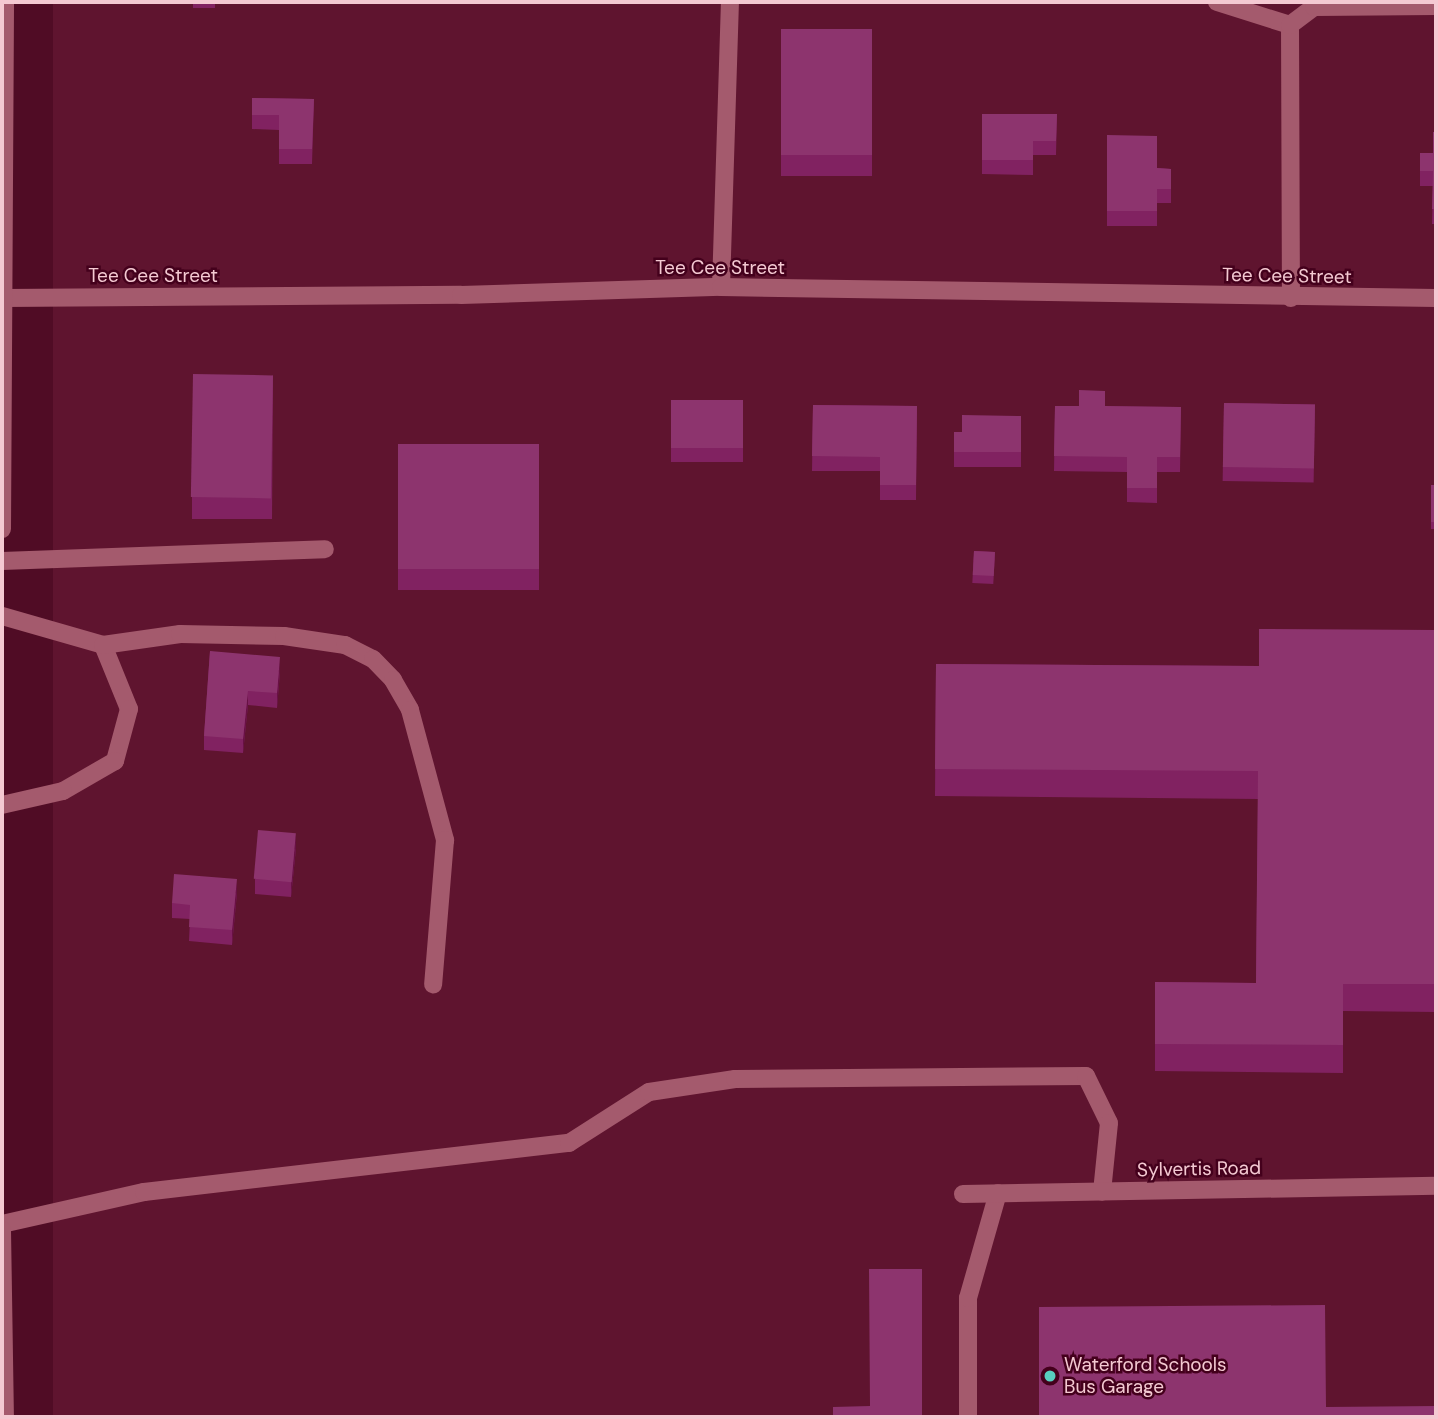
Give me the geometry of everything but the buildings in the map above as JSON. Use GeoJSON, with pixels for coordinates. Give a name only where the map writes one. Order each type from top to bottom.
{"type":"FeatureCollection","features":[{"type":"Feature","properties":{"kind":"street"},"geometry":{"type":"LineString","coordinates":[[2,529],[5,2]]}},
{"type":"Feature","properties":{"kind":"street"},"geometry":{"type":"LineString","coordinates":[[721,287],[730,2]]}},
{"type":"Feature","properties":{"kind":"street"},"geometry":{"type":"LineString","coordinates":[[1217,2],[1290,25]]}},
{"type":"Feature","properties":{"kind":"street"},"geometry":{"type":"LineString","coordinates":[[1290,25],[1314,7],[1436,6]]}},
{"type":"Feature","properties":{"kind":"street"},"geometry":{"type":"LineString","coordinates":[[1290,25],[1291,298]]}},
{"type":"Feature","properties":{"kind":"street","name":"Tee Cee Street"},"geometry":{"type":"LineString","coordinates":[[3,298],[461,295],[721,287],[1291,298],[1436,298]]}},
{"type":"Feature","properties":{"kind":"street"},"geometry":{"type":"LineString","coordinates":[[2,561],[325,548]]}},
{"type":"Feature","properties":{"kind":"street"},"geometry":{"type":"LineString","coordinates":[[2,615],[103,645],[180,634],[284,636],[345,645],[373,659],[393,680],[410,710],[445,840],[433,985]]}},
{"type":"Feature","properties":{"kind":"street"},"geometry":{"type":"LineString","coordinates":[[2,805],[63,791],[115,761],[129,709],[103,645]]}},
{"type":"Feature","properties":{"kind":"street"},"geometry":{"type":"LineString","coordinates":[[2,1224],[144,1192],[477,1150],[569,1143],[649,1092],[735,1079],[1086,1076],[1108,1124],[1102,1192]]}},
{"type":"Feature","properties":{"kind":"street","name":"Sylvertis Road"},"geometry":{"type":"LineString","coordinates":[[963,1194],[1436,1186]]}},
{"type":"Feature","properties":{"kind":"street"},"geometry":{"type":"LineString","coordinates":[[968,1417],[968,1298],[998,1194]]}},
{"type":"Feature","properties":{"kind":"street"},"geometry":{"type":"LineString","coordinates":[[2,1230],[5,1417]]}},
{"type":"Feature","properties":{"kind":"shaded area"},"geometry":{"type":"Polygon","coordinates":[[[53,2],[1436,2],[1436,1417],[53,1417],[53,2]]]}},
{"type":"Feature","properties":{"kind":"place","name":"Waterford Schools Bus Garage"},"geometry":{"type":"Point","coordinates":[1050,1376]}}]}
